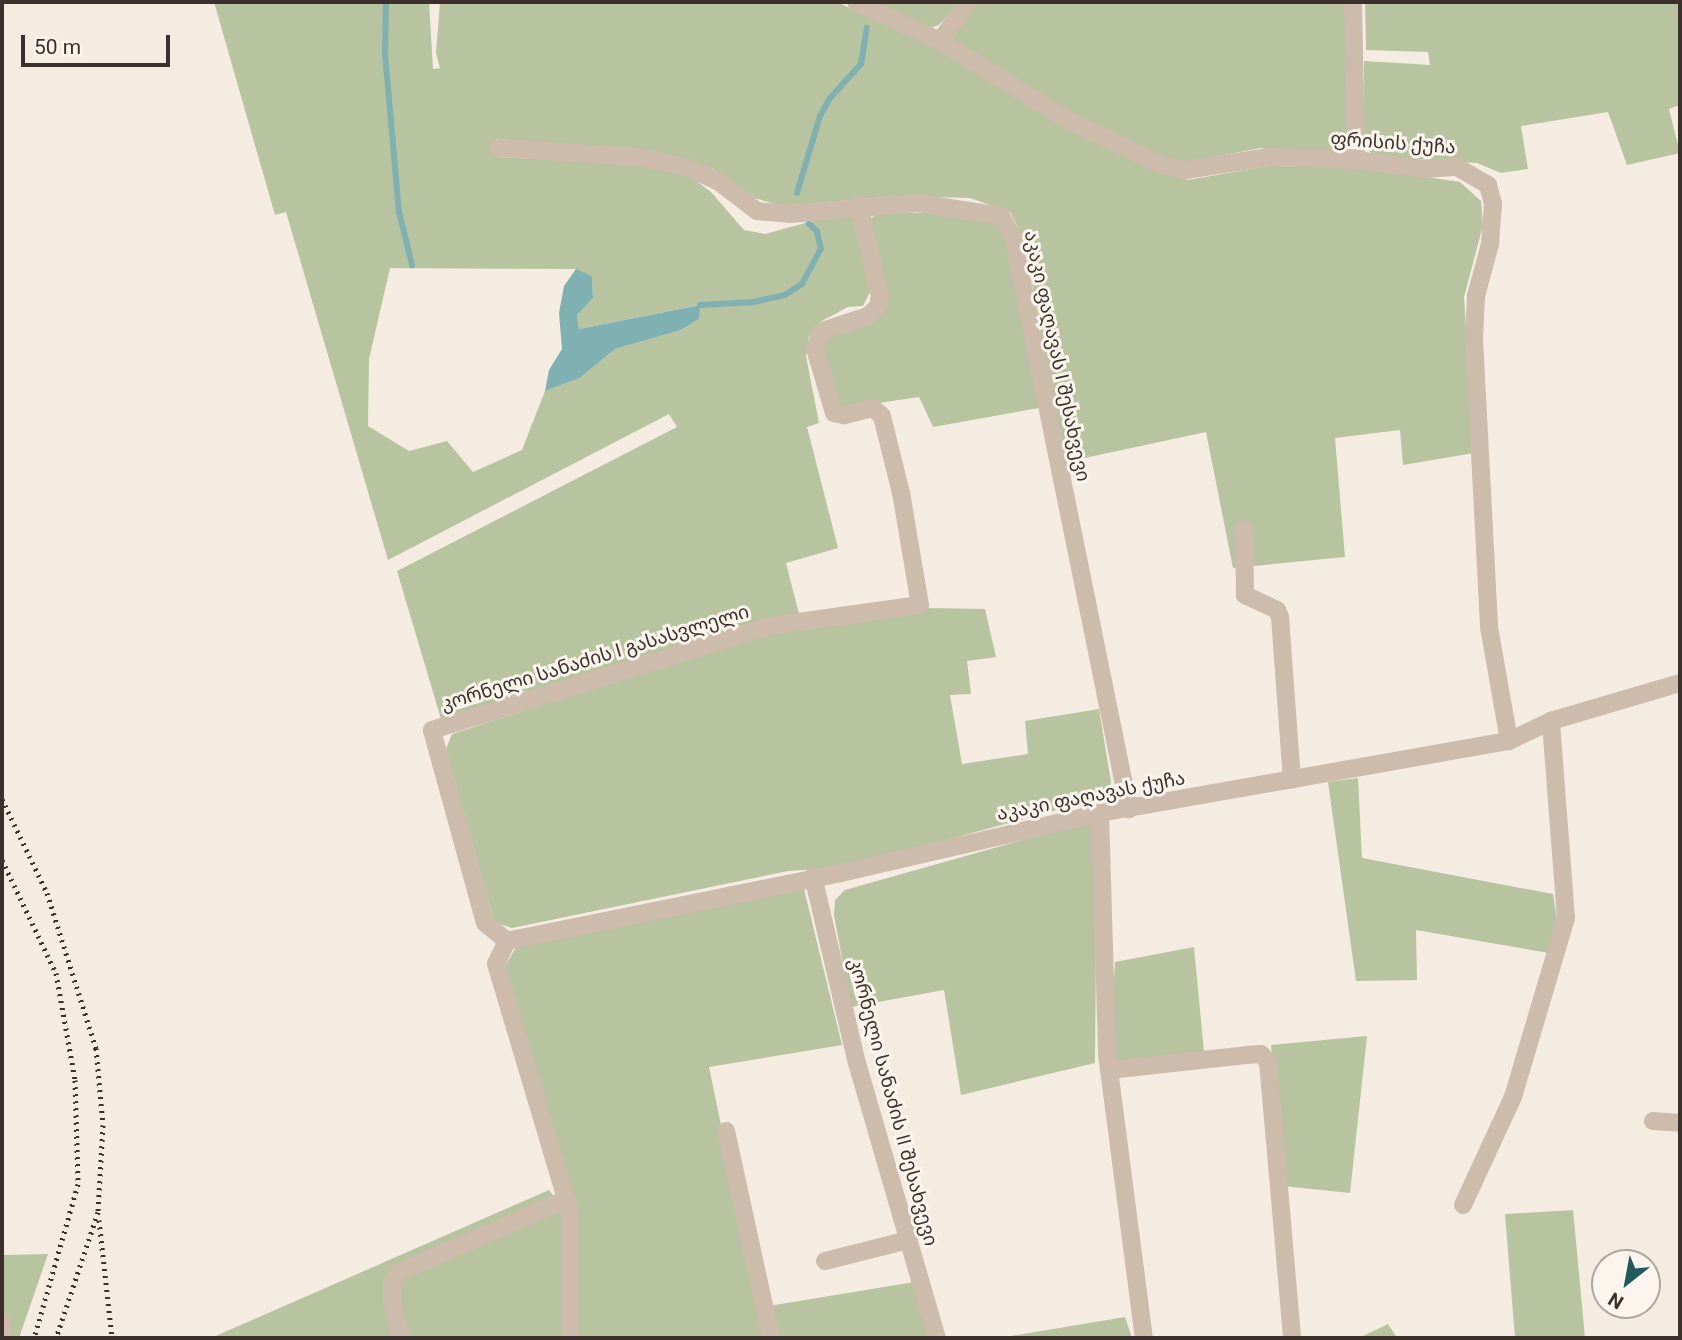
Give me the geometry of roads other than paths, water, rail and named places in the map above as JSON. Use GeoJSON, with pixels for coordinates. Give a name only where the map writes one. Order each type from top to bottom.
{"type":"FeatureCollection","features":[{"type":"Feature","properties":{"kind":"street","name":"ფრისის ქუჩა"},"geometry":{"type":"LineString","coordinates":[[856,2],[940,41],[1068,120],[1162,165],[1186,170],[1267,157],[1356,160],[1425,169],[1457,167],[1489,184],[1493,204],[1490,244],[1476,296],[1474,339],[1489,627],[1509,741]]}},
{"type":"Feature","properties":{"kind":"street"},"geometry":{"type":"LineString","coordinates":[[940,41],[968,2]]}},
{"type":"Feature","properties":{"kind":"street"},"geometry":{"type":"LineString","coordinates":[[1353,2],[1356,160]]}},
{"type":"Feature","properties":{"kind":"street","name":"აკაკი ფაღავას I შესახვევი"},"geometry":{"type":"LineString","coordinates":[[499,148],[638,157],[686,167],[718,181],[757,211],[790,214],[859,205],[918,203],[973,208],[1001,216],[1013,237],[1129,809]]}},
{"type":"Feature","properties":{"kind":"street","name":"კორნელი სანაძის I გასასვლელი"},"geometry":{"type":"LineString","coordinates":[[507,941],[485,923],[432,730],[770,626],[920,605],[901,493],[882,416],[873,408],[844,415],[834,412],[815,349],[822,331],[868,316],[878,307],[880,296],[859,205]]}},
{"type":"Feature","properties":{"kind":"street"},"geometry":{"type":"LineString","coordinates":[[1244,529],[1245,595],[1277,610],[1280,617],[1292,780]]}},
{"type":"Feature","properties":{"kind":"street","name":"აკაკი ფაღავას ქუჩა"},"geometry":{"type":"LineString","coordinates":[[507,941],[813,876],[841,873],[1101,813],[1509,741],[1550,721],[1680,683]]}},
{"type":"Feature","properties":{"kind":"street"},"geometry":{"type":"LineString","coordinates":[[1463,1205],[1513,1097],[1566,918],[1550,721]]}},
{"type":"Feature","properties":{"kind":"street"},"geometry":{"type":"LineString","coordinates":[[1101,813],[1109,1070],[1144,1338]]}},
{"type":"Feature","properties":{"kind":"street","name":"კორნელი სანაძის II შესახვევი"},"geometry":{"type":"LineString","coordinates":[[813,876],[857,1063],[937,1338]]}},
{"type":"Feature","properties":{"kind":"street"},"geometry":{"type":"LineString","coordinates":[[507,941],[496,964],[567,1199],[570,1338]]}},
{"type":"Feature","properties":{"kind":"street"},"geometry":{"type":"LineString","coordinates":[[1109,1070],[1246,1055],[1261,1055],[1268,1062],[1292,1338]]}},
{"type":"Feature","properties":{"kind":"street"},"geometry":{"type":"LineString","coordinates":[[1653,1121],[1680,1123]]}},
{"type":"Feature","properties":{"kind":"street"},"geometry":{"type":"LineString","coordinates":[[726,1131],[771,1338]]}},
{"type":"Feature","properties":{"kind":"street"},"geometry":{"type":"LineString","coordinates":[[401,1338],[392,1301],[392,1282],[399,1272],[567,1199]]}},
{"type":"Feature","properties":{"kind":"street"},"geometry":{"type":"LineString","coordinates":[[825,1261],[908,1240]]}},
{"type":"Feature","properties":{"kind":"street"},"geometry":{"type":"LineString","coordinates":[[2,1323],[2,1334]]}},
{"type":"Feature","properties":{"kind":"water"},"geometry":{"type":"Polygon","coordinates":[[[576,269],[592,276],[593,298],[577,315],[579,329],[700,305],[699,319],[681,330],[615,349],[580,378],[545,391],[549,370],[562,349],[559,313],[564,286],[576,269]]]}},
{"type":"Feature","properties":{"kind":"waterway"},"geometry":{"type":"LineString","coordinates":[[386,2],[385,53],[399,212],[412,265]]}},
{"type":"Feature","properties":{"kind":"waterway"},"geometry":{"type":"LineString","coordinates":[[797,193],[820,116],[830,98],[861,64],[867,27]]}},
{"type":"Feature","properties":{"kind":"waterway"},"geometry":{"type":"LineString","coordinates":[[700,305],[754,302],[785,295],[802,284],[821,249],[817,231],[809,224]]}},
{"type":"Feature","properties":{"kind":"railway"},"geometry":{"type":"LineString","coordinates":[[2,799],[47,893],[96,1048],[103,1125],[98,1212],[56,1338]]}},
{"type":"Feature","properties":{"kind":"railway"},"geometry":{"type":"LineString","coordinates":[[2,860],[56,973],[75,1080],[78,1184],[34,1338]]}},
{"type":"Feature","properties":{"kind":"railway"},"geometry":{"type":"LineString","coordinates":[[99,1220],[112,1338]]}}]}
